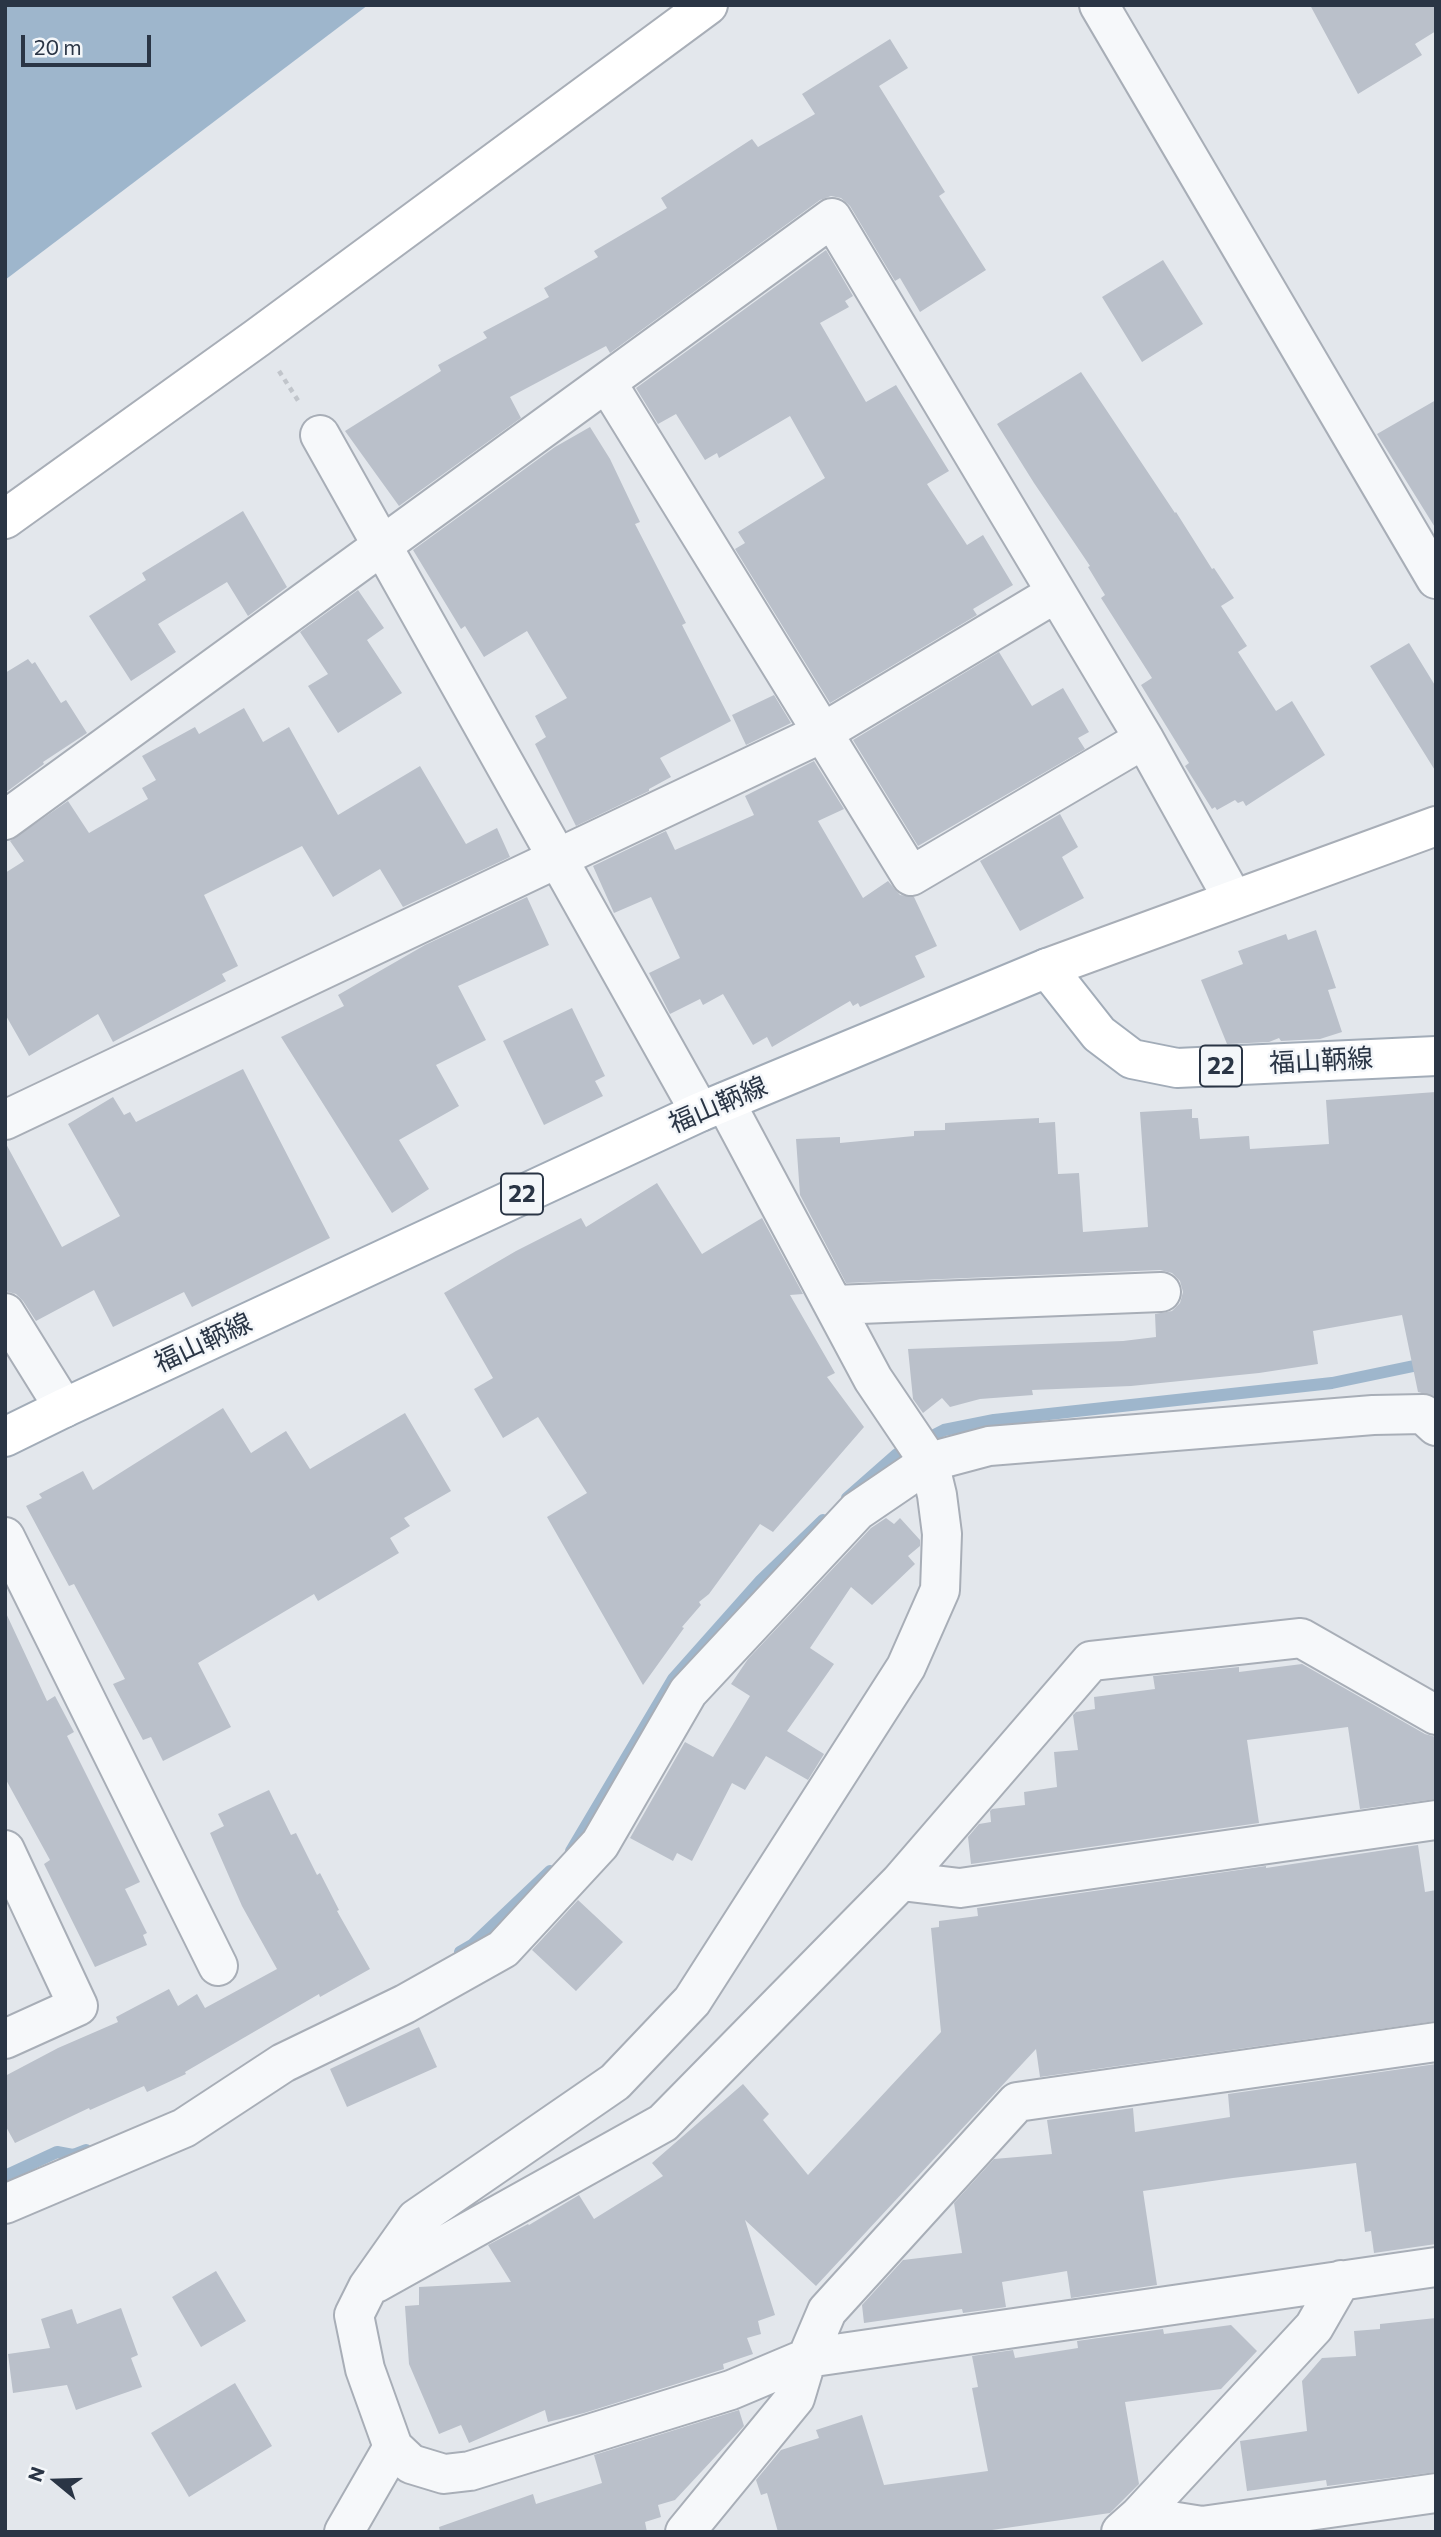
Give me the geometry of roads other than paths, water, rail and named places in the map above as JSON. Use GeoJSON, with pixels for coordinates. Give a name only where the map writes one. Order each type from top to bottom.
{"type":"FeatureCollection","features":[{"type":"Feature","properties":{"kind":"main road"},"geometry":{"type":"LineString","coordinates":[[5,519],[257,338],[708,5]]}},
{"type":"Feature","properties":{"kind":"main road"},"geometry":{"type":"LineString","coordinates":[[1047,968],[1436,826]]}},
{"type":"Feature","properties":{"kind":"main road","name":"福山鞆線"},"geometry":{"type":"LineString","coordinates":[[5,1437],[713,1107],[1047,968],[1099,1034],[1132,1059],[1177,1068],[1436,1056]]}},
{"type":"Feature","properties":{"kind":"street"},"geometry":{"type":"LineString","coordinates":[[1099,5],[1436,579]]}},
{"type":"Feature","properties":{"kind":"street"},"geometry":{"type":"LineString","coordinates":[[5,820],[832,218],[1144,739],[1233,899]]}},
{"type":"Feature","properties":{"kind":"street"},"geometry":{"type":"LineString","coordinates":[[607,383],[911,876],[1144,739]]}},
{"type":"Feature","properties":{"kind":"street"},"geometry":{"type":"LineString","coordinates":[[320,435],[558,857],[835,1305],[873,1379],[921,1450],[937,1495],[942,1534],[940,1590],[906,1667],[692,2001],[615,2082],[416,2218],[368,2287],[354,2315],[365,2369],[393,2447],[411,2463],[444,2474],[470,2472],[731,2390],[807,2358],[1436,2267]]}},
{"type":"Feature","properties":{"kind":"street"},"geometry":{"type":"LineString","coordinates":[[5,1120],[822,733],[1056,593]]}},
{"type":"Feature","properties":{"kind":"street"},"geometry":{"type":"LineString","coordinates":[[835,1305],[1161,1292]]}},
{"type":"Feature","properties":{"kind":"street"},"geometry":{"type":"LineString","coordinates":[[5,1313],[64,1408]]}},
{"type":"Feature","properties":{"kind":"street"},"geometry":{"type":"LineString","coordinates":[[5,2204],[184,2128],[283,2063],[405,2004],[503,1949],[600,1844],[688,1692],[857,1511],[921,1450],[1373,1415],[1423,1414],[1436,1426]]}},
{"type":"Feature","properties":{"kind":"street"},"geometry":{"type":"LineString","coordinates":[[5,1537],[218,1966]]}},
{"type":"Feature","properties":{"kind":"street"},"geometry":{"type":"LineString","coordinates":[[368,2287],[663,2123],[901,1881],[1091,1661],[1301,1638],[1436,1715]]}},
{"type":"Feature","properties":{"kind":"street"},"geometry":{"type":"LineString","coordinates":[[901,1881],[960,1888],[1436,1820]]}},
{"type":"Feature","properties":{"kind":"street"},"geometry":{"type":"LineString","coordinates":[[5,1850],[78,2006],[5,2039]]}},
{"type":"Feature","properties":{"kind":"street"},"geometry":{"type":"LineString","coordinates":[[685,2532],[795,2398],[807,2358],[827,2311],[1017,2102],[1436,2042]]}},
{"type":"Feature","properties":{"kind":"street"},"geometry":{"type":"LineString","coordinates":[[1130,2524],[1314,2328],[1341,2280]]}},
{"type":"Feature","properties":{"kind":"street"},"geometry":{"type":"LineString","coordinates":[[344,2532],[393,2447]]}},
{"type":"Feature","properties":{"kind":"street"},"geometry":{"type":"LineString","coordinates":[[1130,2524],[1202,2526],[1436,2493]]}},
{"type":"Feature","properties":{"kind":"water"},"geometry":{"type":"Polygon","coordinates":[[[5,5],[368,5],[5,280],[5,5]]]}},
{"type":"Feature","properties":{"kind":"waterway"},"geometry":{"type":"LineString","coordinates":[[847,1498],[897,1454],[944,1430],[994,1420],[1332,1383],[1428,1363]]}},
{"type":"Feature","properties":{"kind":"waterway"},"geometry":{"type":"LineString","coordinates":[[571,1851],[673,1679],[761,1580],[823,1520]]}},
{"type":"Feature","properties":{"kind":"waterway"},"geometry":{"type":"LineString","coordinates":[[460,1952],[472,1945],[550,1871]]}},
{"type":"Feature","properties":{"kind":"waterway"},"geometry":{"type":"LineString","coordinates":[[5,2176],[57,2152],[73,2155],[86,2150]]}}]}
